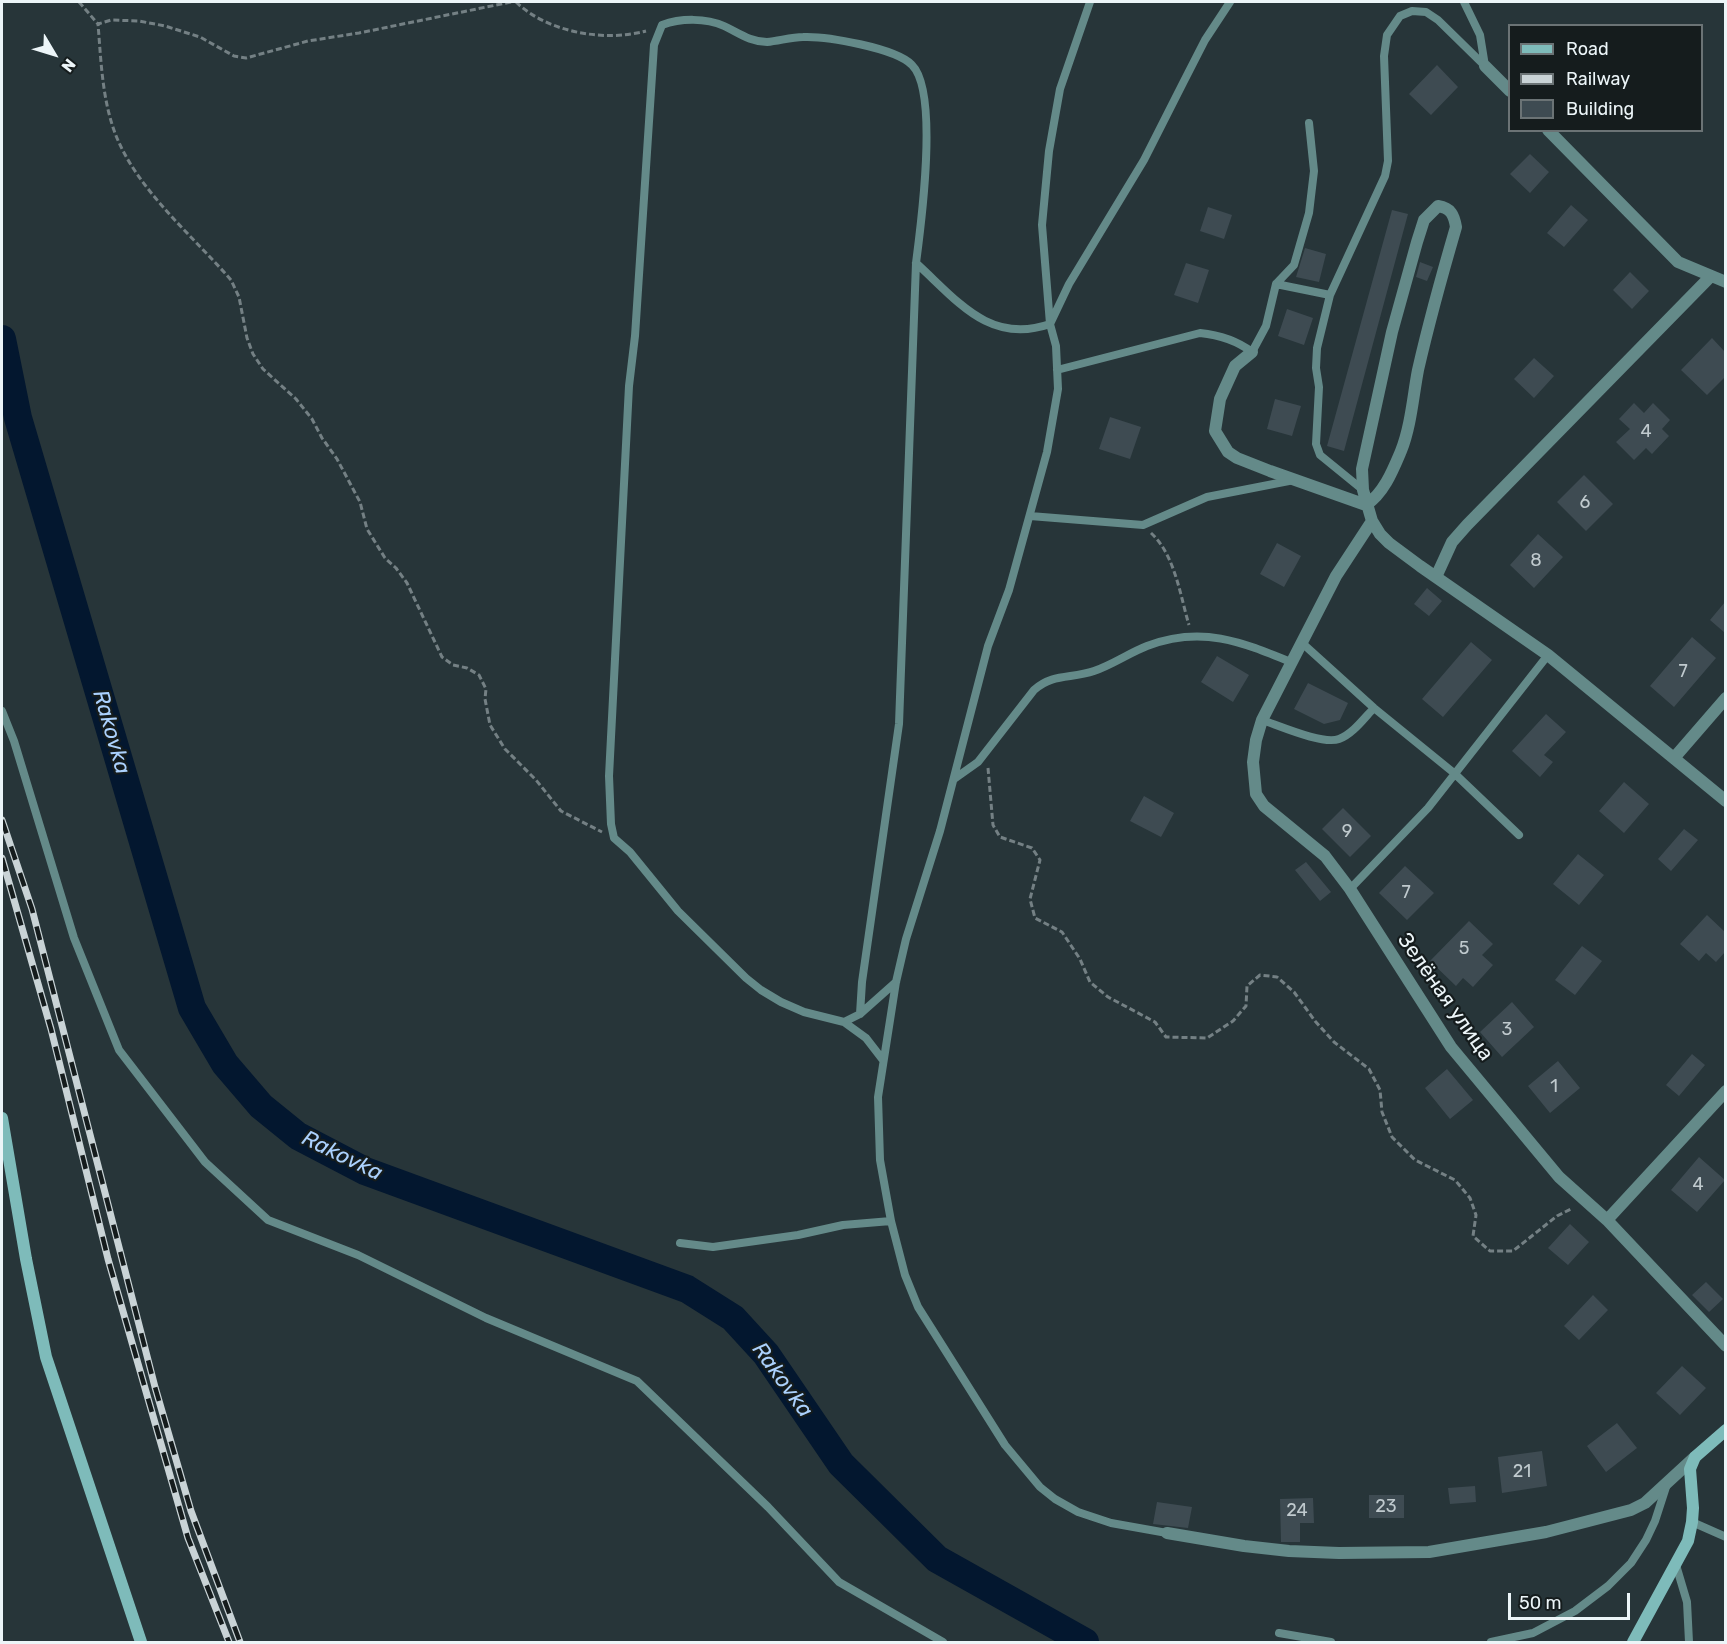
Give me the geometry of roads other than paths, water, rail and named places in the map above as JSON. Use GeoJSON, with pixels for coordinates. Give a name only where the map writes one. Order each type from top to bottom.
{"type":"FeatureCollection","features":[{"type":"Feature","properties":{"kind":"main road"},"geometry":{"type":"LineString","coordinates":[[2,1118],[26,1259],[46,1357],[141,1642]]}},
{"type":"Feature","properties":{"kind":"main road"},"geometry":{"type":"LineString","coordinates":[[1633,1642],[1688,1541],[1692,1522],[1690,1469],[1695,1457],[1725,1430]]}},
{"type":"Feature","properties":{"kind":"street"},"geometry":{"type":"LineString","coordinates":[[1485,66],[1508,90]]}},
{"type":"Feature","properties":{"kind":"street"},"geometry":{"type":"LineString","coordinates":[[1550,132],[1678,262],[1725,282]]}},
{"type":"Feature","properties":{"kind":"street"},"geometry":{"type":"LineString","coordinates":[[1252,352],[1235,366],[1220,399],[1215,431],[1228,452],[1237,458],[1294,480],[1366,504],[1375,499],[1387,480],[1406,433],[1429,325],[1456,227],[1451,211],[1446,207],[1438,206],[1430,211],[1424,220],[1392,332],[1362,470],[1363,490],[1366,504],[1372,521],[1389,543],[1548,655],[1725,801]]}},
{"type":"Feature","properties":{"kind":"street"},"geometry":{"type":"LineString","coordinates":[[1436,577],[1452,542],[1467,525],[1711,276]]}},
{"type":"Feature","properties":{"kind":"street"},"geometry":{"type":"LineString","coordinates":[[1262,720],[1336,576],[1372,521]]}},
{"type":"Feature","properties":{"kind":"street"},"geometry":{"type":"LineString","coordinates":[[1674,758],[1725,698]]}},
{"type":"Feature","properties":{"kind":"street","name":"Зелёная улица"},"geometry":{"type":"LineString","coordinates":[[1262,720],[1253,762],[1256,794],[1264,806],[1325,856],[1350,889],[1451,1047],[1559,1177],[1607,1220],[1725,1346]]}},
{"type":"Feature","properties":{"kind":"street"},"geometry":{"type":"LineString","coordinates":[[1607,1220],[1725,1091]]}},
{"type":"Feature","properties":{"kind":"street"},"geometry":{"type":"LineString","coordinates":[[1167,1533],[1289,1551],[1429,1552],[1546,1532],[1631,1510],[1645,1503],[1695,1457]]}},
{"type":"Feature","properties":{"kind":"lane"},"geometry":{"type":"LineString","coordinates":[[1090,2],[1060,89],[1049,151],[1042,225],[1050,324],[1056,346],[1058,389],[1047,452],[1009,590],[988,646],[954,779],[906,939],[896,982],[878,1097],[880,1161],[891,1221],[905,1275],[918,1307],[1005,1445],[1027,1474],[1055,1499],[1078,1512],[1111,1523],[1167,1533]]}},
{"type":"Feature","properties":{"kind":"lane"},"geometry":{"type":"LineString","coordinates":[[916,263],[983,321],[1003,328],[1020,330],[1050,324],[1069,284],[1144,160],[1205,40],[1230,2]]}},
{"type":"Feature","properties":{"kind":"lane"},"geometry":{"type":"LineString","coordinates":[[1464,2],[1480,35],[1485,66]]}},
{"type":"Feature","properties":{"kind":"lane"},"geometry":{"type":"LineString","coordinates":[[1363,490],[1320,455],[1316,444],[1319,387],[1316,368],[1317,348],[1330,296],[1385,176],[1388,161],[1384,56],[1387,35],[1400,16],[1412,11],[1426,12],[1438,20],[1485,66]]}},
{"type":"Feature","properties":{"kind":"lane"},"geometry":{"type":"LineString","coordinates":[[860,1014],[862,982],[899,724],[916,263],[926,192],[925,104],[919,77],[913,66],[902,58],[870,47],[821,37],[754,41],[711,22],[691,20],[670,22],[662,25],[654,45],[635,336],[629,386],[609,776],[611,824],[614,838],[630,852],[678,911],[746,978],[781,1002],[804,1012],[844,1022],[866,1038],[883,1060]]}},
{"type":"Feature","properties":{"kind":"lane"},"geometry":{"type":"LineString","coordinates":[[1056,370],[1200,333],[1219,335],[1235,341],[1252,352],[1266,326],[1276,284],[1294,265],[1309,213],[1314,171],[1309,123]]}},
{"type":"Feature","properties":{"kind":"lane"},"geometry":{"type":"LineString","coordinates":[[1276,284],[1330,296]]}},
{"type":"Feature","properties":{"kind":"lane"},"geometry":{"type":"LineString","coordinates":[[1030,516],[1143,525],[1207,497],[1294,480]]}},
{"type":"Feature","properties":{"kind":"lane"},"geometry":{"type":"LineString","coordinates":[[954,779],[978,762],[1013,714],[1043,682],[1054,678],[1090,673],[1109,666],[1149,645],[1192,635],[1244,643],[1293,663]]}},
{"type":"Feature","properties":{"kind":"lane"},"geometry":{"type":"LineString","coordinates":[[1301,642],[1374,708],[1454,773],[1519,835]]}},
{"type":"Feature","properties":{"kind":"lane"},"geometry":{"type":"LineString","coordinates":[[1350,889],[1428,808],[1548,655]]}},
{"type":"Feature","properties":{"kind":"lane"},"geometry":{"type":"LineString","coordinates":[[1262,720],[1327,741],[1339,740],[1374,708]]}},
{"type":"Feature","properties":{"kind":"lane"},"geometry":{"type":"LineString","coordinates":[[2,711],[14,741],[74,938],[119,1050],[205,1162],[268,1220],[358,1255],[486,1318],[637,1381],[768,1507],[838,1582],[943,1642]]}},
{"type":"Feature","properties":{"kind":"lane"},"geometry":{"type":"LineString","coordinates":[[844,1022],[860,1014],[896,982]]}},
{"type":"Feature","properties":{"kind":"lane"},"geometry":{"type":"LineString","coordinates":[[680,1243],[713,1247],[798,1235],[843,1225],[891,1221]]}},
{"type":"Feature","properties":{"kind":"lane"},"geometry":{"type":"LineString","coordinates":[[1491,1642],[1533,1634],[1575,1611],[1608,1586],[1631,1563],[1646,1540],[1655,1521],[1667,1483]]}},
{"type":"Feature","properties":{"kind":"lane"},"geometry":{"type":"LineString","coordinates":[[1692,1522],[1725,1537]]}},
{"type":"Feature","properties":{"kind":"lane"},"geometry":{"type":"LineString","coordinates":[[1676,1565],[1687,1602],[1689,1642]]}},
{"type":"Feature","properties":{"kind":"lane"},"geometry":{"type":"LineString","coordinates":[[1280,1633],[1331,1642]]}},
{"type":"Feature","properties":{"kind":"waterway","name":"Rakovka"},"geometry":{"type":"LineString","coordinates":[[2,339],[18,418],[192,1008],[225,1064],[261,1106],[298,1136],[365,1171],[687,1289],[733,1318],[766,1354],[841,1464],[937,1559],[1085,1642]]}},
{"type":"Feature","properties":{"kind":"railway"},"geometry":{"type":"LineString","coordinates":[[2,820],[32,909],[155,1387],[191,1511],[240,1642]]}},
{"type":"Feature","properties":{"kind":"railway"},"geometry":{"type":"LineString","coordinates":[[2,858],[51,1029],[108,1259],[188,1538],[229,1642]]}}]}
